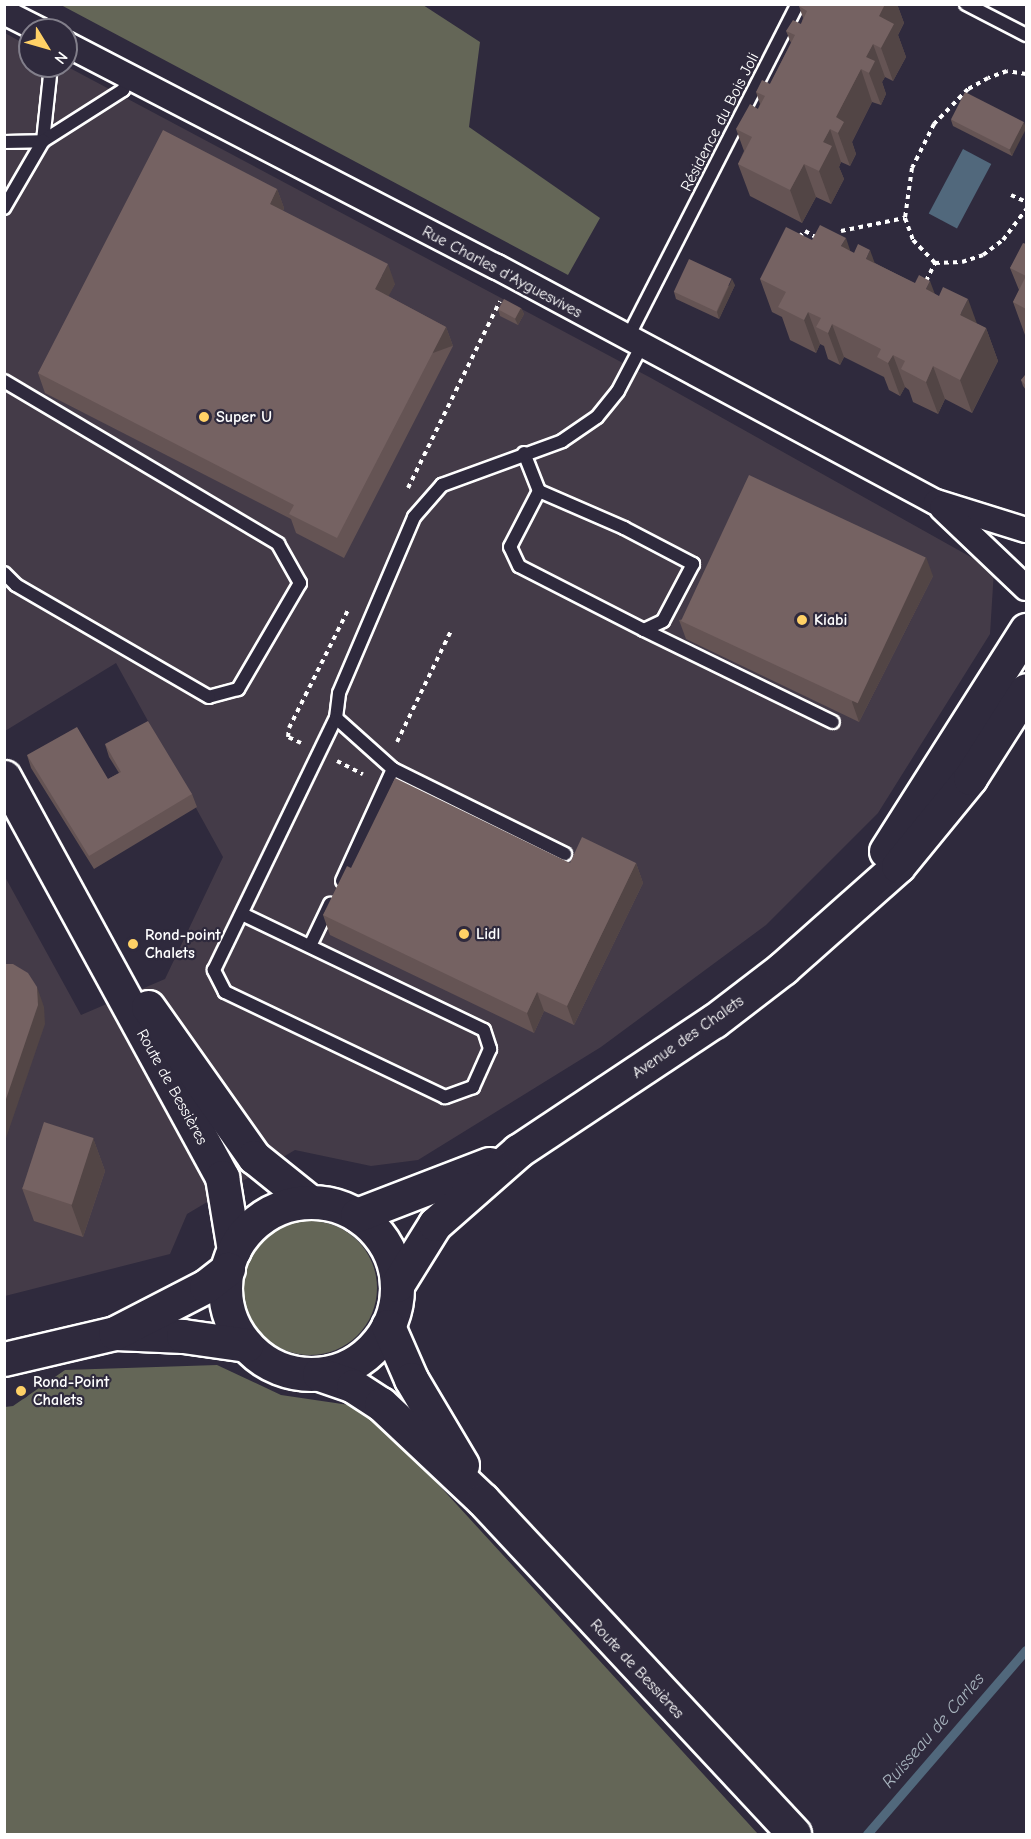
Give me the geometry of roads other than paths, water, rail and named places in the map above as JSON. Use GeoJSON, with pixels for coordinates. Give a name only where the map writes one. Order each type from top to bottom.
{"type":"FeatureCollection","features":[{"type":"Feature","properties":{"kind":"main road","name":"Avenue des Chalets"},"geometry":{"type":"LineString","coordinates":[[845,909],[925,795],[1026,630]]}},
{"type":"Feature","properties":{"kind":"main road","name":"Avenue des Chalets"},"geometry":{"type":"LineString","coordinates":[[397,1285],[435,1224],[518,1151],[714,1021],[783,968],[845,909],[898,866],[942,815],[1026,690]]}},
{"type":"Feature","properties":{"kind":"main road","name":"Route de Bessières"},"geometry":{"type":"LineString","coordinates":[[4,777],[90,930],[254,1157],[310,1202]]}},
{"type":"Feature","properties":{"kind":"main road","name":"Route de Bessières"},"geometry":{"type":"LineString","coordinates":[[90,930],[107,972],[222,1177],[231,1259],[226,1301],[246,1345],[279,1368],[319,1374],[353,1386],[381,1404],[483,1500],[794,1834]]}},
{"type":"Feature","properties":{"kind":"main road","name":"Avenue des Chalets"},"geometry":{"type":"LineString","coordinates":[[357,1215],[415,1196],[518,1151]]}},
{"type":"Feature","properties":{"kind":"main road","name":"Route de Bessières"},"geometry":{"type":"LineString","coordinates":[[231,1259],[248,1231],[266,1216],[286,1206],[310,1202],[326,1203],[357,1215],[386,1245],[397,1285],[388,1326],[367,1353],[336,1370],[319,1374]]}},
{"type":"Feature","properties":{"kind":"main road"},"geometry":{"type":"LineString","coordinates":[[4,1359],[115,1333],[206,1286],[231,1259]]}},
{"type":"Feature","properties":{"kind":"main road","name":"Route de Bessières"},"geometry":{"type":"LineString","coordinates":[[388,1326],[411,1379],[483,1500]]}},
{"type":"Feature","properties":{"kind":"main road"},"geometry":{"type":"LineString","coordinates":[[115,1333],[183,1336],[246,1345]]}},
{"type":"Feature","properties":{"kind":"street"},"geometry":{"type":"LineString","coordinates":[[4,12],[18,19]]}},
{"type":"Feature","properties":{"kind":"street","name":"Rue Charles d'Ayguesvives"},"geometry":{"type":"LineString","coordinates":[[78,50],[487,262],[634,343],[936,502],[1026,530]]}},
{"type":"Feature","properties":{"kind":"street","name":"Rue Charles d'Ayguesvives"},"geometry":{"type":"LineString","coordinates":[[936,502],[1026,588]]}},
{"type":"Feature","properties":{"kind":"lane","name":"Résidence du Bois Joli"},"geometry":{"type":"LineString","coordinates":[[310,946],[484,1030],[490,1049],[473,1087],[445,1096],[225,992],[214,969],[336,718],[339,693],[414,518],[442,485],[524,453],[562,441],[597,417],[618,391],[634,343],[672,255],[798,4]]}},
{"type":"Feature","properties":{"kind":"lane"},"geometry":{"type":"LineString","coordinates":[[966,4],[1026,35]]}},
{"type":"Feature","properties":{"kind":"lane"},"geometry":{"type":"LineString","coordinates":[[4,142],[43,141],[123,90],[130,77]]}},
{"type":"Feature","properties":{"kind":"lane"},"geometry":{"type":"LineString","coordinates":[[4,208],[43,141],[50,78]]}},
{"type":"Feature","properties":{"kind":"lane"},"geometry":{"type":"LineString","coordinates":[[4,381],[278,544],[300,583],[238,689],[209,697],[16,585],[4,573]]}},
{"type":"Feature","properties":{"kind":"lane"},"geometry":{"type":"LineString","coordinates":[[524,453],[539,491],[624,528],[693,564],[663,621],[644,630]]}},
{"type":"Feature","properties":{"kind":"lane"},"geometry":{"type":"LineString","coordinates":[[539,491],[510,547],[519,566],[833,722]]}},
{"type":"Feature","properties":{"kind":"lane"},"geometry":{"type":"LineString","coordinates":[[336,718],[393,769],[565,854]]}},
{"type":"Feature","properties":{"kind":"lane"},"geometry":{"type":"LineString","coordinates":[[242,914],[310,946],[393,769]]}},
{"type":"Feature","properties":{"kind":"water"},"geometry":{"type":"Polygon","coordinates":[[[963,149],[991,164],[957,228],[929,213],[963,149]]]}},
{"type":"Feature","properties":{"kind":"waterway","name":"Ruisseau de Carles"},"geometry":{"type":"LineString","coordinates":[[867,1834],[1026,1650]]}},
{"type":"Feature","properties":{"kind":"place","name":"Super U"},"geometry":{"type":"Point","coordinates":[204,417]}},
{"type":"Feature","properties":{"kind":"place","name":"Kiabi"},"geometry":{"type":"Point","coordinates":[802,620]}},
{"type":"Feature","properties":{"kind":"place","name":"Lidl"},"geometry":{"type":"Point","coordinates":[464,934]}},
{"type":"Feature","properties":{"kind":"place","name":"Rond-point Chalets"},"geometry":{"type":"Point","coordinates":[133,944]}},
{"type":"Feature","properties":{"kind":"place","name":"Rond-Point Chalets"},"geometry":{"type":"Point","coordinates":[21,1391]}}]}
